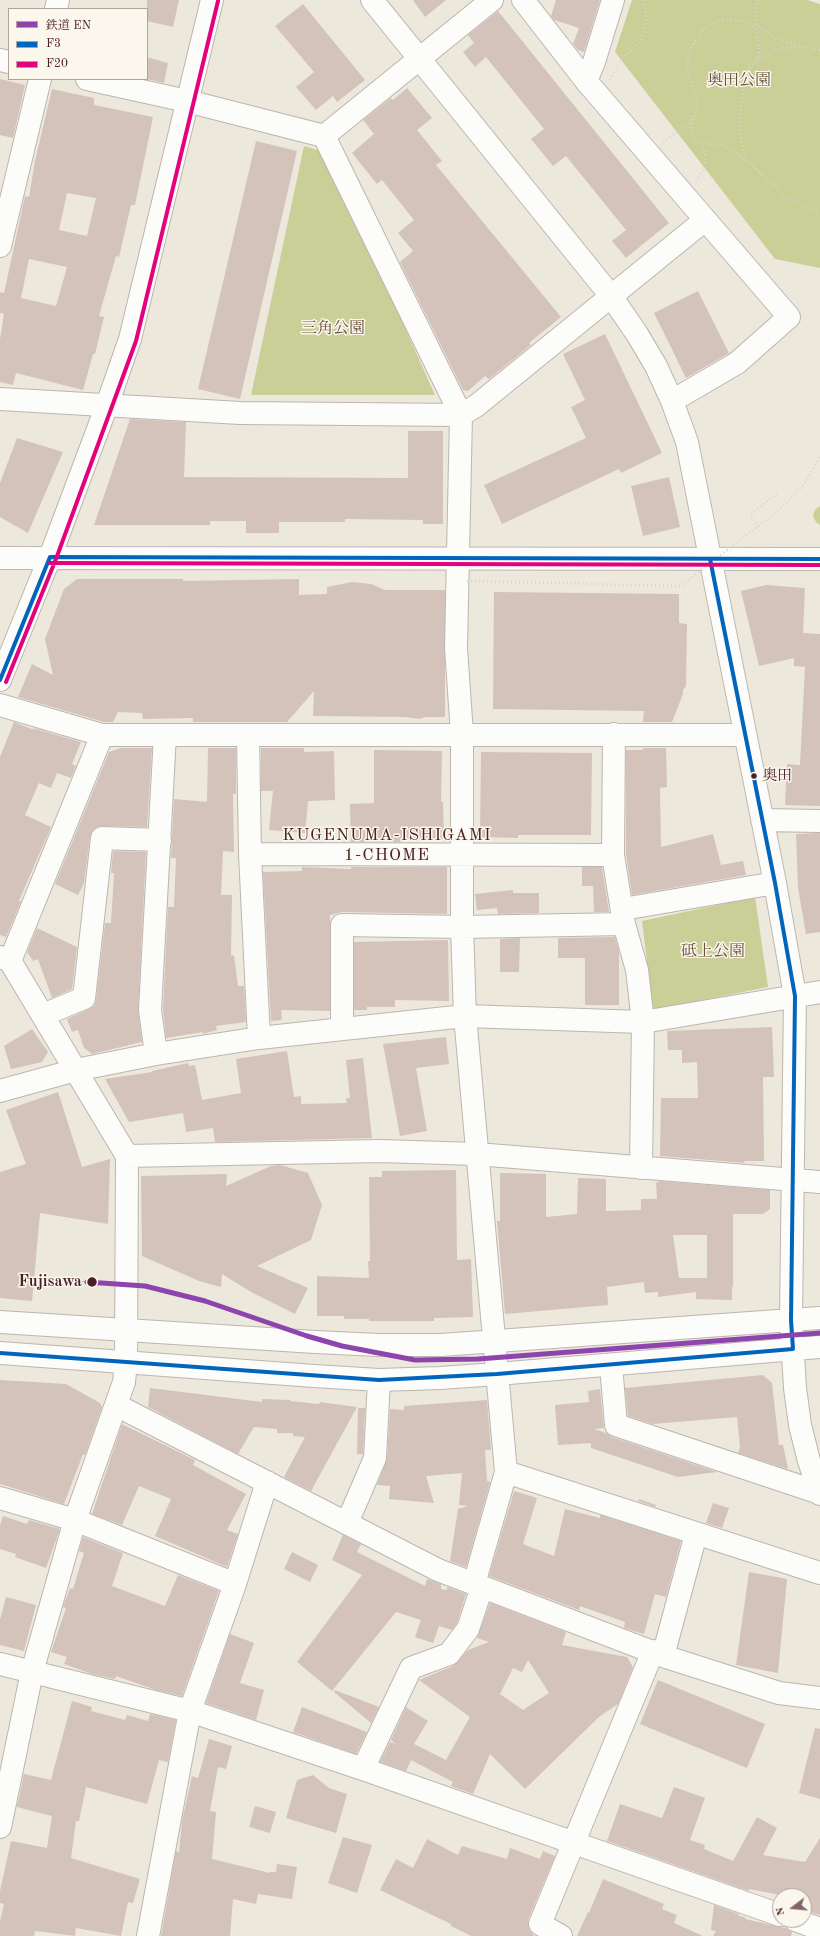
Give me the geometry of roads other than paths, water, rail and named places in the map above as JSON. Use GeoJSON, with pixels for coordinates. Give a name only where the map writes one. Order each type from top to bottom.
{"type":"FeatureCollection","features":[{"type":"Feature","properties":{"kind":"main road"},"geometry":{"type":"LineString","coordinates":[[0,680],[50,557],[107,406],[132,332],[150,265],[187,101],[212,0]]}},
{"type":"Feature","properties":{"kind":"main road"},"geometry":{"type":"LineString","coordinates":[[372,0],[611,296],[641,340],[656,366],[672,402],[687,442],[744,735],[775,883],[795,996],[791,1320],[800,1425],[809,1461],[820,1494]]}},
{"type":"Feature","properties":{"kind":"main road"},"geometry":{"type":"LineString","coordinates":[[324,136],[418,58],[492,0]]}},
{"type":"Feature","properties":{"kind":"main road"},"geometry":{"type":"LineString","coordinates":[[523,0],[592,89],[789,317],[737,363],[672,402]]}},
{"type":"Feature","properties":{"kind":"main road"},"geometry":{"type":"LineString","coordinates":[[592,89],[594,62],[613,0]]}},
{"type":"Feature","properties":{"kind":"main road"},"geometry":{"type":"LineString","coordinates":[[0,246],[40,80]]}},
{"type":"Feature","properties":{"kind":"main road"},"geometry":{"type":"LineString","coordinates":[[92,80],[187,101],[324,136],[461,415],[456,648],[462,734],[462,927],[465,1016],[493,1342],[506,1472],[468,1629],[449,1654],[411,1668],[363,1769]]}},
{"type":"Feature","properties":{"kind":"main road"},"geometry":{"type":"LineString","coordinates":[[0,399],[240,413],[461,415],[476,406],[706,220]]}},
{"type":"Feature","properties":{"kind":"main road"},"geometry":{"type":"LineString","coordinates":[[0,558],[820,560]]}},
{"type":"Feature","properties":{"kind":"main road"},"geometry":{"type":"LineString","coordinates":[[0,705],[102,735],[744,735]]}},
{"type":"Feature","properties":{"kind":"main road"},"geometry":{"type":"LineString","coordinates":[[614,734],[612,855],[624,917],[637,970],[643,1022],[641,1168]]}},
{"type":"Feature","properties":{"kind":"main road"},"geometry":{"type":"LineString","coordinates":[[0,1824],[32,1672],[75,1520],[124,1382],[126,1362],[128,1156],[43,1015],[5,959],[102,735]]}},
{"type":"Feature","properties":{"kind":"main road"},"geometry":{"type":"LineString","coordinates":[[156,1054],[150,1010],[165,735]]}},
{"type":"Feature","properties":{"kind":"main road"},"geometry":{"type":"LineString","coordinates":[[248,735],[250,854],[259,1038]]}},
{"type":"Feature","properties":{"kind":"main road"},"geometry":{"type":"LineString","coordinates":[[762,820],[820,821]]}},
{"type":"Feature","properties":{"kind":"main road"},"geometry":{"type":"LineString","coordinates":[[43,1015],[84,998],[102,838],[160,840]]}},
{"type":"Feature","properties":{"kind":"main road"},"geometry":{"type":"LineString","coordinates":[[250,854],[612,855]]}},
{"type":"Feature","properties":{"kind":"main road"},"geometry":{"type":"LineString","coordinates":[[342,1028],[342,925],[462,927],[624,917],[775,883]]}},
{"type":"Feature","properties":{"kind":"main road"},"geometry":{"type":"LineString","coordinates":[[0,1091],[76,1070],[156,1054],[259,1038],[465,1016],[643,1022],[820,992]]}},
{"type":"Feature","properties":{"kind":"main road"},"geometry":{"type":"LineString","coordinates":[[128,1156],[380,1151],[477,1154],[820,1182]]}},
{"type":"Feature","properties":{"kind":"main road"},"geometry":{"type":"LineString","coordinates":[[0,1307],[35,1310]]}},
{"type":"Feature","properties":{"kind":"main road"},"geometry":{"type":"LineString","coordinates":[[0,1322],[379,1345],[441,1345],[820,1318]]}},
{"type":"Feature","properties":{"kind":"main road"},"geometry":{"type":"LineString","coordinates":[[0,1353],[379,1380],[497,1374],[820,1347]]}},
{"type":"Feature","properties":{"kind":"main road"},"geometry":{"type":"LineString","coordinates":[[611,1364],[616,1425],[820,1494]]}},
{"type":"Feature","properties":{"kind":"main road"},"geometry":{"type":"LineString","coordinates":[[347,1523],[375,1458],[379,1380]]}},
{"type":"Feature","properties":{"kind":"main road"},"geometry":{"type":"LineString","coordinates":[[116,1405],[438,1570],[658,1654],[779,1693],[820,1698]]}},
{"type":"Feature","properties":{"kind":"main road"},"geometry":{"type":"LineString","coordinates":[[506,1472],[820,1573]]}},
{"type":"Feature","properties":{"kind":"main road"},"geometry":{"type":"LineString","coordinates":[[148,1936],[190,1711],[235,1584],[267,1482]]}},
{"type":"Feature","properties":{"kind":"main road"},"geometry":{"type":"LineString","coordinates":[[0,1498],[75,1520],[235,1584]]}},
{"type":"Feature","properties":{"kind":"main road"},"geometry":{"type":"LineString","coordinates":[[561,1936],[540,1924],[658,1654],[696,1534]]}},
{"type":"Feature","properties":{"kind":"main road"},"geometry":{"type":"LineString","coordinates":[[0,1664],[190,1711],[363,1769],[772,1912]]}},
{"type":"Feature","properties":{"kind":"tram line"},"geometry":{"type":"LineString","coordinates":[[40,1278],[87,1282]]}},
{"type":"Feature","properties":{"kind":"rail line","name":"EN"},"geometry":{"type":"LineString","coordinates":[[87,1282],[145,1286],[205,1301],[307,1336],[342,1346],[415,1360],[478,1359],[820,1333]]}},
{"type":"Feature","properties":{"kind":"place","name":"奥田"},"geometry":{"type":"Point","coordinates":[754,776]}},
{"type":"Feature","properties":{"kind":"place","name":"Fujisawa"},"geometry":{"type":"Point","coordinates":[92,1282]}},
{"type":"Feature","properties":{"kind":"district","name":"KUGENUMA-ISHIGAMI 1-CHOME"},"geometry":{"type":"Point","coordinates":[387,846]}},
{"type":"Feature","properties":{"kind":"park label","name":"奥田公園"},"geometry":{"type":"Point","coordinates":[739,81]}},
{"type":"Feature","properties":{"kind":"park label","name":"三角公園"},"geometry":{"type":"Point","coordinates":[333,329]}},
{"type":"Feature","properties":{"kind":"park label","name":"砥上公園"},"geometry":{"type":"Point","coordinates":[713,952]}}]}
